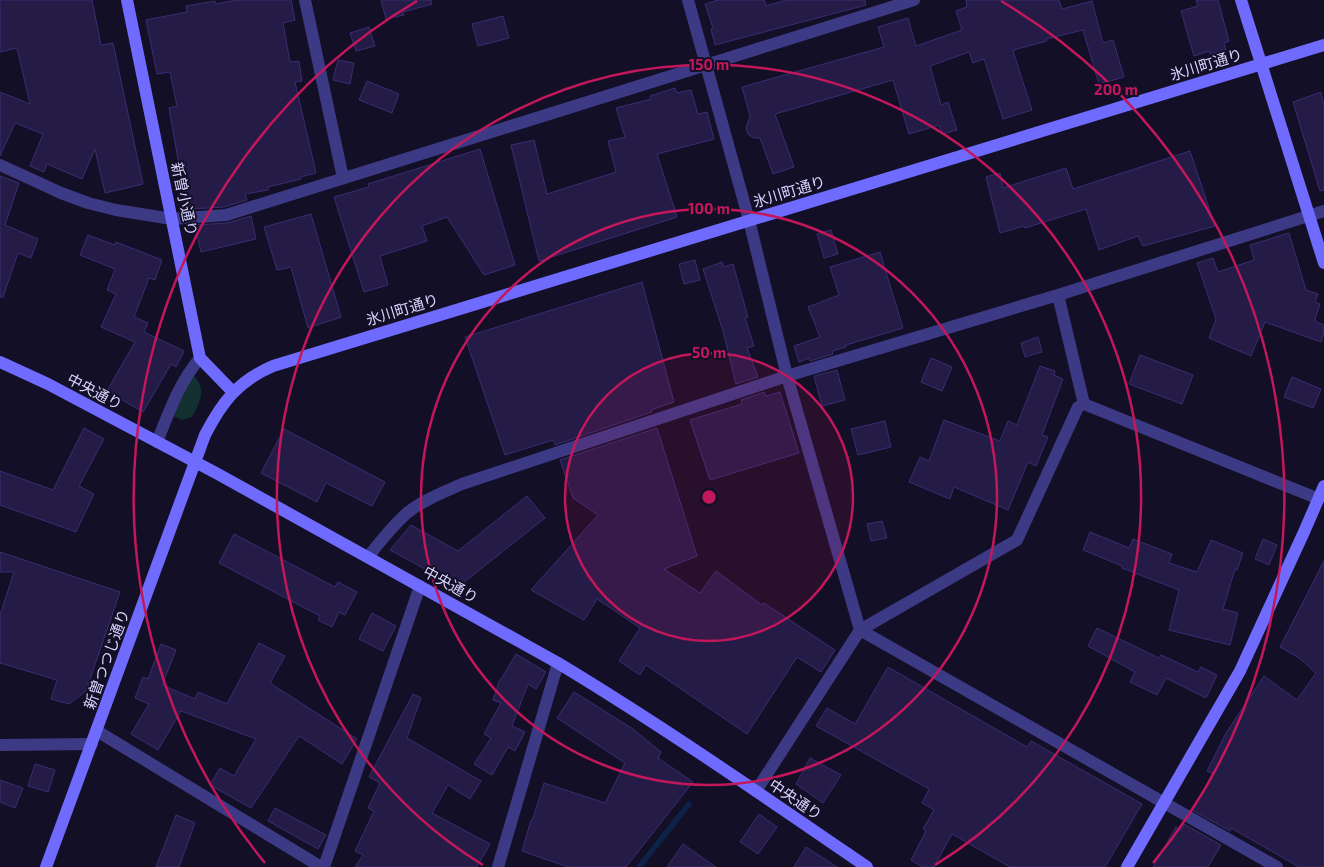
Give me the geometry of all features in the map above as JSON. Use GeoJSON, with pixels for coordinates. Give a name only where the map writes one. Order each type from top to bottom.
{"type":"FeatureCollection","features":[{"type":"Feature","properties":{"kind":"street","name":"新曽小通り"},"geometry":{"type":"LineString","coordinates":[[127,0],[200,358]]}},
{"type":"Feature","properties":{"kind":"street"},"geometry":{"type":"LineString","coordinates":[[305,0],[343,178]]}},
{"type":"Feature","properties":{"kind":"street"},"geometry":{"type":"LineString","coordinates":[[688,0],[749,220],[787,376],[860,630],[1277,867]]}},
{"type":"Feature","properties":{"kind":"street"},"geometry":{"type":"LineString","coordinates":[[0,165],[62,193],[88,203],[116,210],[172,219],[226,215],[914,0]]}},
{"type":"Feature","properties":{"kind":"street"},"geometry":{"type":"LineString","coordinates":[[1241,0],[1324,263]]}},
{"type":"Feature","properties":{"kind":"street","name":"氷川町通り"},"geometry":{"type":"LineString","coordinates":[[195,462],[210,425],[233,392],[251,376],[273,366],[1324,45]]}},
{"type":"Feature","properties":{"kind":"street"},"geometry":{"type":"LineString","coordinates":[[368,557],[386,534],[408,512],[434,496],[462,484],[787,376],[1058,295],[1324,212]]}},
{"type":"Feature","properties":{"kind":"street"},"geometry":{"type":"LineString","coordinates":[[1058,295],[1084,404]]}},
{"type":"Feature","properties":{"kind":"street"},"geometry":{"type":"LineString","coordinates":[[157,442],[175,395],[200,358],[233,392]]}},
{"type":"Feature","properties":{"kind":"street","name":"中央通り"},"geometry":{"type":"LineString","coordinates":[[0,362],[48,384],[195,462],[558,664],[599,688],[756,791],[867,867]]}},
{"type":"Feature","properties":{"kind":"street"},"geometry":{"type":"LineString","coordinates":[[756,791],[860,630],[1017,540],[1078,407],[1084,404],[1319,499]]}},
{"type":"Feature","properties":{"kind":"street","name":"新曽つつじ通り"},"geometry":{"type":"LineString","coordinates":[[46,867],[195,462]]}},
{"type":"Feature","properties":{"kind":"street"},"geometry":{"type":"LineString","coordinates":[[1127,867],[1240,671],[1324,486]]}},
{"type":"Feature","properties":{"kind":"street"},"geometry":{"type":"LineString","coordinates":[[97,730],[323,867],[420,586]]}},
{"type":"Feature","properties":{"kind":"street"},"geometry":{"type":"LineString","coordinates":[[498,867],[558,664]]}},
{"type":"Feature","properties":{"kind":"street"},"geometry":{"type":"LineString","coordinates":[[0,745],[92,744]]}},
{"type":"Feature","properties":{"kind":"green space"},"geometry":{"type":"Polygon","coordinates":[[[193,375],[200,385],[200,401],[192,417],[182,420],[173,416],[193,375]]]}},
{"type":"Feature","properties":{"kind":"building"},"geometry":{"type":"Polygon","coordinates":[[[0,0],[92,0],[101,45],[113,43],[143,184],[105,193],[95,149],[82,179],[47,164],[44,172],[30,166],[43,134],[15,123],[0,156],[0,92],[30,104],[17,48],[0,52],[0,0]]]}},
{"type":"Feature","properties":{"kind":"building"},"geometry":{"type":"Polygon","coordinates":[[[236,0],[291,0],[295,20],[283,23],[290,62],[299,61],[302,81],[295,82],[316,173],[300,177],[301,179],[268,187],[268,190],[245,194],[247,200],[224,207],[191,209],[189,204],[186,205],[169,108],[177,106],[170,72],[157,74],[146,20],[187,12],[186,6],[215,1],[215,4],[236,0]]]}},
{"type":"Feature","properties":{"kind":"building"},"geometry":{"type":"Polygon","coordinates":[[[381,0],[431,0],[432,4],[403,12],[404,15],[386,19],[381,0]]]}},
{"type":"Feature","properties":{"kind":"building"},"geometry":{"type":"Polygon","coordinates":[[[718,0],[764,0],[766,6],[786,0],[865,0],[866,5],[715,45],[711,29],[713,28],[705,4],[718,0]]]}},
{"type":"Feature","properties":{"kind":"building"},"geometry":{"type":"Polygon","coordinates":[[[966,0],[1059,0],[1062,9],[1092,1],[1103,43],[1113,40],[1124,77],[1099,84],[1083,30],[1046,39],[1047,41],[1017,49],[1013,51],[1032,110],[1003,119],[984,59],[973,63],[969,52],[930,66],[941,105],[948,102],[957,130],[942,134],[939,125],[909,134],[893,80],[775,114],[794,167],[773,174],[760,138],[754,138],[748,134],[746,128],[750,116],[742,87],[884,47],[878,27],[908,18],[916,46],[962,30],[956,11],[967,7],[966,0]]]}},
{"type":"Feature","properties":{"kind":"building"},"geometry":{"type":"Polygon","coordinates":[[[1196,0],[1218,0],[1229,41],[1224,43],[1226,50],[1210,54],[1209,51],[1194,56],[1181,11],[1198,6],[1196,0]]]}},
{"type":"Feature","properties":{"kind":"building"},"geometry":{"type":"Polygon","coordinates":[[[503,16],[509,38],[478,46],[472,24],[503,16]]]}},
{"type":"Feature","properties":{"kind":"building"},"geometry":{"type":"Polygon","coordinates":[[[369,27],[375,46],[356,51],[350,33],[369,27]]]}},
{"type":"Feature","properties":{"kind":"building"},"geometry":{"type":"Polygon","coordinates":[[[338,60],[354,63],[350,84],[333,80],[338,60]]]}},
{"type":"Feature","properties":{"kind":"building"},"geometry":{"type":"Polygon","coordinates":[[[367,81],[399,94],[392,113],[359,100],[367,81]]]}},
{"type":"Feature","properties":{"kind":"building"},"geometry":{"type":"Polygon","coordinates":[[[675,88],[677,93],[691,90],[698,114],[707,112],[714,139],[657,154],[677,217],[539,261],[511,145],[534,140],[547,194],[616,172],[608,141],[625,137],[616,108],[651,99],[650,96],[675,88]]]}},
{"type":"Feature","properties":{"kind":"building"},"geometry":{"type":"Polygon","coordinates":[[[1321,92],[1324,106],[1324,190],[1320,191],[1293,102],[1321,92]]]}},
{"type":"Feature","properties":{"kind":"building"},"geometry":{"type":"Polygon","coordinates":[[[480,149],[515,265],[484,275],[447,217],[422,226],[427,241],[380,256],[388,285],[364,292],[334,197],[369,187],[368,184],[480,149]]]}},
{"type":"Feature","properties":{"kind":"building"},"geometry":{"type":"Polygon","coordinates":[[[1190,151],[1215,226],[1143,246],[1138,236],[1099,250],[1086,209],[1025,228],[1024,226],[1000,233],[986,177],[1000,173],[1003,188],[1066,168],[1073,189],[1190,151]]]}},
{"type":"Feature","properties":{"kind":"building"},"geometry":{"type":"Polygon","coordinates":[[[0,176],[19,183],[5,225],[38,239],[31,258],[18,253],[3,297],[0,297],[0,176]]]}},
{"type":"Feature","properties":{"kind":"building"},"geometry":{"type":"Polygon","coordinates":[[[311,214],[341,317],[308,328],[291,267],[277,270],[264,227],[311,214]]]}},
{"type":"Feature","properties":{"kind":"building"},"geometry":{"type":"Polygon","coordinates":[[[251,216],[256,239],[201,252],[195,225],[227,223],[251,216]]]}},
{"type":"Feature","properties":{"kind":"building"},"geometry":{"type":"Polygon","coordinates":[[[831,230],[838,254],[824,258],[817,234],[831,230]]]}},
{"type":"Feature","properties":{"kind":"building"},"geometry":{"type":"Polygon","coordinates":[[[1289,233],[1306,290],[1318,294],[1315,302],[1320,304],[1315,319],[1316,322],[1324,325],[1321,342],[1265,322],[1251,356],[1209,338],[1216,319],[1197,263],[1213,258],[1218,272],[1254,260],[1250,245],[1289,233]]]}},
{"type":"Feature","properties":{"kind":"building"},"geometry":{"type":"Polygon","coordinates":[[[88,235],[115,245],[116,242],[162,260],[155,280],[149,278],[134,317],[148,323],[144,332],[184,351],[176,367],[171,364],[143,412],[107,391],[135,342],[101,327],[116,294],[107,290],[115,269],[80,255],[88,235]]]}},
{"type":"Feature","properties":{"kind":"building"},"geometry":{"type":"Polygon","coordinates":[[[880,252],[903,328],[846,345],[846,347],[832,351],[833,354],[810,361],[809,358],[799,362],[794,346],[820,337],[808,307],[839,295],[830,267],[880,252]]]}},
{"type":"Feature","properties":{"kind":"building"},"geometry":{"type":"Polygon","coordinates":[[[695,260],[700,280],[684,284],[679,264],[695,260]]]}},
{"type":"Feature","properties":{"kind":"building"},"geometry":{"type":"Polygon","coordinates":[[[722,262],[724,267],[733,264],[748,317],[745,318],[754,346],[747,348],[758,377],[736,384],[723,331],[703,269],[722,262]]]}},
{"type":"Feature","properties":{"kind":"building"},"geometry":{"type":"Polygon","coordinates":[[[642,282],[674,402],[651,410],[652,412],[555,445],[553,440],[505,455],[465,337],[642,282]]]}},
{"type":"Feature","properties":{"kind":"building"},"geometry":{"type":"Polygon","coordinates":[[[1038,337],[1042,352],[1025,357],[1021,343],[1038,337]]]}},
{"type":"Feature","properties":{"kind":"building"},"geometry":{"type":"Polygon","coordinates":[[[1140,355],[1193,375],[1182,404],[1129,384],[1140,355]]]}},
{"type":"Feature","properties":{"kind":"building"},"geometry":{"type":"Polygon","coordinates":[[[931,358],[952,367],[942,391],[921,382],[931,358]]]}},
{"type":"Feature","properties":{"kind":"building"},"geometry":{"type":"Polygon","coordinates":[[[1040,366],[1055,371],[1054,375],[1063,379],[1042,435],[1048,437],[1036,466],[1028,462],[1008,510],[954,487],[950,499],[909,482],[920,457],[929,461],[944,420],[1000,441],[1008,421],[1017,425],[1040,366]]]}},
{"type":"Feature","properties":{"kind":"building"},"geometry":{"type":"Polygon","coordinates":[[[837,370],[845,400],[822,406],[814,376],[837,370]]]}},
{"type":"Feature","properties":{"kind":"building"},"geometry":{"type":"Polygon","coordinates":[[[1292,377],[1321,389],[1313,408],[1284,397],[1292,377]]]}},
{"type":"Feature","properties":{"kind":"building"},"geometry":{"type":"Polygon","coordinates":[[[764,392],[766,396],[780,392],[799,453],[710,480],[690,420],[742,404],[741,400],[764,392]]]}},
{"type":"Feature","properties":{"kind":"building"},"geometry":{"type":"Polygon","coordinates":[[[885,421],[891,447],[858,455],[851,429],[885,421]]]}},
{"type":"Feature","properties":{"kind":"building"},"geometry":{"type":"Polygon","coordinates":[[[84,428],[104,439],[79,486],[94,494],[76,532],[0,505],[0,471],[53,490],[84,428]]]}},
{"type":"Feature","properties":{"kind":"building"},"geometry":{"type":"Polygon","coordinates":[[[657,428],[697,556],[664,569],[700,593],[716,571],[762,605],[764,603],[835,650],[821,672],[797,657],[747,734],[646,665],[640,675],[619,661],[640,628],[597,599],[584,620],[531,590],[598,515],[573,498],[560,460],[657,428]]]}},
{"type":"Feature","properties":{"kind":"building"},"geometry":{"type":"Polygon","coordinates":[[[284,429],[385,482],[372,506],[326,483],[317,502],[261,473],[284,429]]]}},
{"type":"Feature","properties":{"kind":"building"},"geometry":{"type":"Polygon","coordinates":[[[527,496],[545,518],[458,587],[390,550],[411,525],[458,551],[527,496]]]}},
{"type":"Feature","properties":{"kind":"building"},"geometry":{"type":"Polygon","coordinates":[[[882,521],[887,538],[871,541],[867,524],[882,521]]]}},
{"type":"Feature","properties":{"kind":"building"},"geometry":{"type":"Polygon","coordinates":[[[1090,532],[1129,548],[1133,539],[1172,554],[1169,563],[1197,572],[1211,540],[1243,553],[1237,570],[1235,569],[1223,609],[1238,613],[1230,645],[1169,630],[1179,590],[1122,568],[1122,566],[1083,550],[1090,532]]]}},
{"type":"Feature","properties":{"kind":"building"},"geometry":{"type":"Polygon","coordinates":[[[234,534],[335,587],[338,582],[357,592],[345,615],[339,612],[332,627],[318,620],[320,616],[219,563],[234,534]]]}},
{"type":"Feature","properties":{"kind":"building"},"geometry":{"type":"Polygon","coordinates":[[[1263,539],[1277,545],[1269,565],[1255,559],[1263,539]]]}},
{"type":"Feature","properties":{"kind":"building"},"geometry":{"type":"Polygon","coordinates":[[[0,552],[120,592],[86,691],[69,704],[51,699],[57,680],[0,663],[0,615],[14,572],[0,572],[0,552]]]}},
{"type":"Feature","properties":{"kind":"building"},"geometry":{"type":"Polygon","coordinates":[[[1324,561],[1324,867],[1299,867],[1231,828],[1230,831],[1192,810],[1213,774],[1207,771],[1226,733],[1264,676],[1297,700],[1316,673],[1299,658],[1280,647],[1324,561]]]}},
{"type":"Feature","properties":{"kind":"building"},"geometry":{"type":"Polygon","coordinates":[[[372,613],[396,626],[383,651],[359,639],[372,613]]]}},
{"type":"Feature","properties":{"kind":"building"},"geometry":{"type":"Polygon","coordinates":[[[1097,628],[1159,658],[1161,655],[1198,672],[1201,667],[1217,675],[1206,698],[1166,678],[1157,695],[1130,682],[1135,672],[1088,646],[1097,628]]]}},
{"type":"Feature","properties":{"kind":"building"},"geometry":{"type":"Polygon","coordinates":[[[259,643],[285,656],[270,683],[357,739],[342,764],[299,736],[251,808],[210,785],[220,768],[234,776],[256,739],[181,711],[158,750],[131,734],[149,704],[135,698],[143,677],[148,679],[161,644],[176,650],[162,685],[195,699],[198,692],[227,704],[259,643]]]}},
{"type":"Feature","properties":{"kind":"building"},"geometry":{"type":"Polygon","coordinates":[[[516,654],[546,672],[536,689],[528,684],[512,726],[525,732],[515,751],[508,747],[492,775],[474,764],[491,738],[484,734],[501,703],[493,700],[499,682],[516,654]]]}},
{"type":"Feature","properties":{"kind":"building"},"geometry":{"type":"Polygon","coordinates":[[[888,667],[1027,747],[1031,741],[1142,804],[1105,867],[1010,867],[952,834],[934,867],[922,867],[911,860],[926,831],[923,829],[934,810],[922,803],[929,789],[816,726],[827,708],[855,724],[888,667]]]}},
{"type":"Feature","properties":{"kind":"building"},"geometry":{"type":"Polygon","coordinates":[[[574,692],[633,729],[661,752],[658,758],[693,782],[626,867],[568,867],[522,851],[544,783],[605,803],[625,763],[557,718],[574,692]]]}},
{"type":"Feature","properties":{"kind":"building"},"geometry":{"type":"Polygon","coordinates":[[[413,694],[421,698],[407,738],[481,781],[470,799],[448,785],[432,813],[490,844],[477,867],[355,867],[363,855],[355,851],[374,811],[368,808],[380,783],[369,777],[413,694]]]}},
{"type":"Feature","properties":{"kind":"building"},"geometry":{"type":"Polygon","coordinates":[[[810,758],[841,775],[823,803],[796,784],[810,758]]]}},
{"type":"Feature","properties":{"kind":"building"},"geometry":{"type":"Polygon","coordinates":[[[35,764],[55,770],[48,792],[28,786],[35,764]]]}},
{"type":"Feature","properties":{"kind":"building"},"geometry":{"type":"Polygon","coordinates":[[[0,780],[23,788],[15,808],[0,802],[0,780]]]}},
{"type":"Feature","properties":{"kind":"building"},"geometry":{"type":"Polygon","coordinates":[[[275,808],[326,835],[318,849],[268,821],[275,808]]]}},
{"type":"Feature","properties":{"kind":"building"},"geometry":{"type":"Polygon","coordinates":[[[759,814],[777,827],[758,854],[740,842],[759,814]]]}},
{"type":"Feature","properties":{"kind":"building"},"geometry":{"type":"Polygon","coordinates":[[[176,815],[195,823],[179,867],[156,867],[176,815]]]}},
{"type":"Feature","properties":{"kind":"building"},"geometry":{"type":"Polygon","coordinates":[[[1184,824],[1221,845],[1208,867],[1153,867],[1176,827],[1181,830],[1184,824]]]}},
{"type":"Feature","properties":{"kind":"building"},"geometry":{"type":"Polygon","coordinates":[[[683,844],[716,867],[667,867],[683,844]]]}},
{"type":"Feature","properties":{"kind":"building"},"geometry":{"type":"Polygon","coordinates":[[[806,847],[837,867],[794,867],[806,847]]]}},
{"type":"Feature","properties":{"kind":"waterway"},"geometry":{"type":"LineString","coordinates":[[639,867],[689,804]]}}]}
